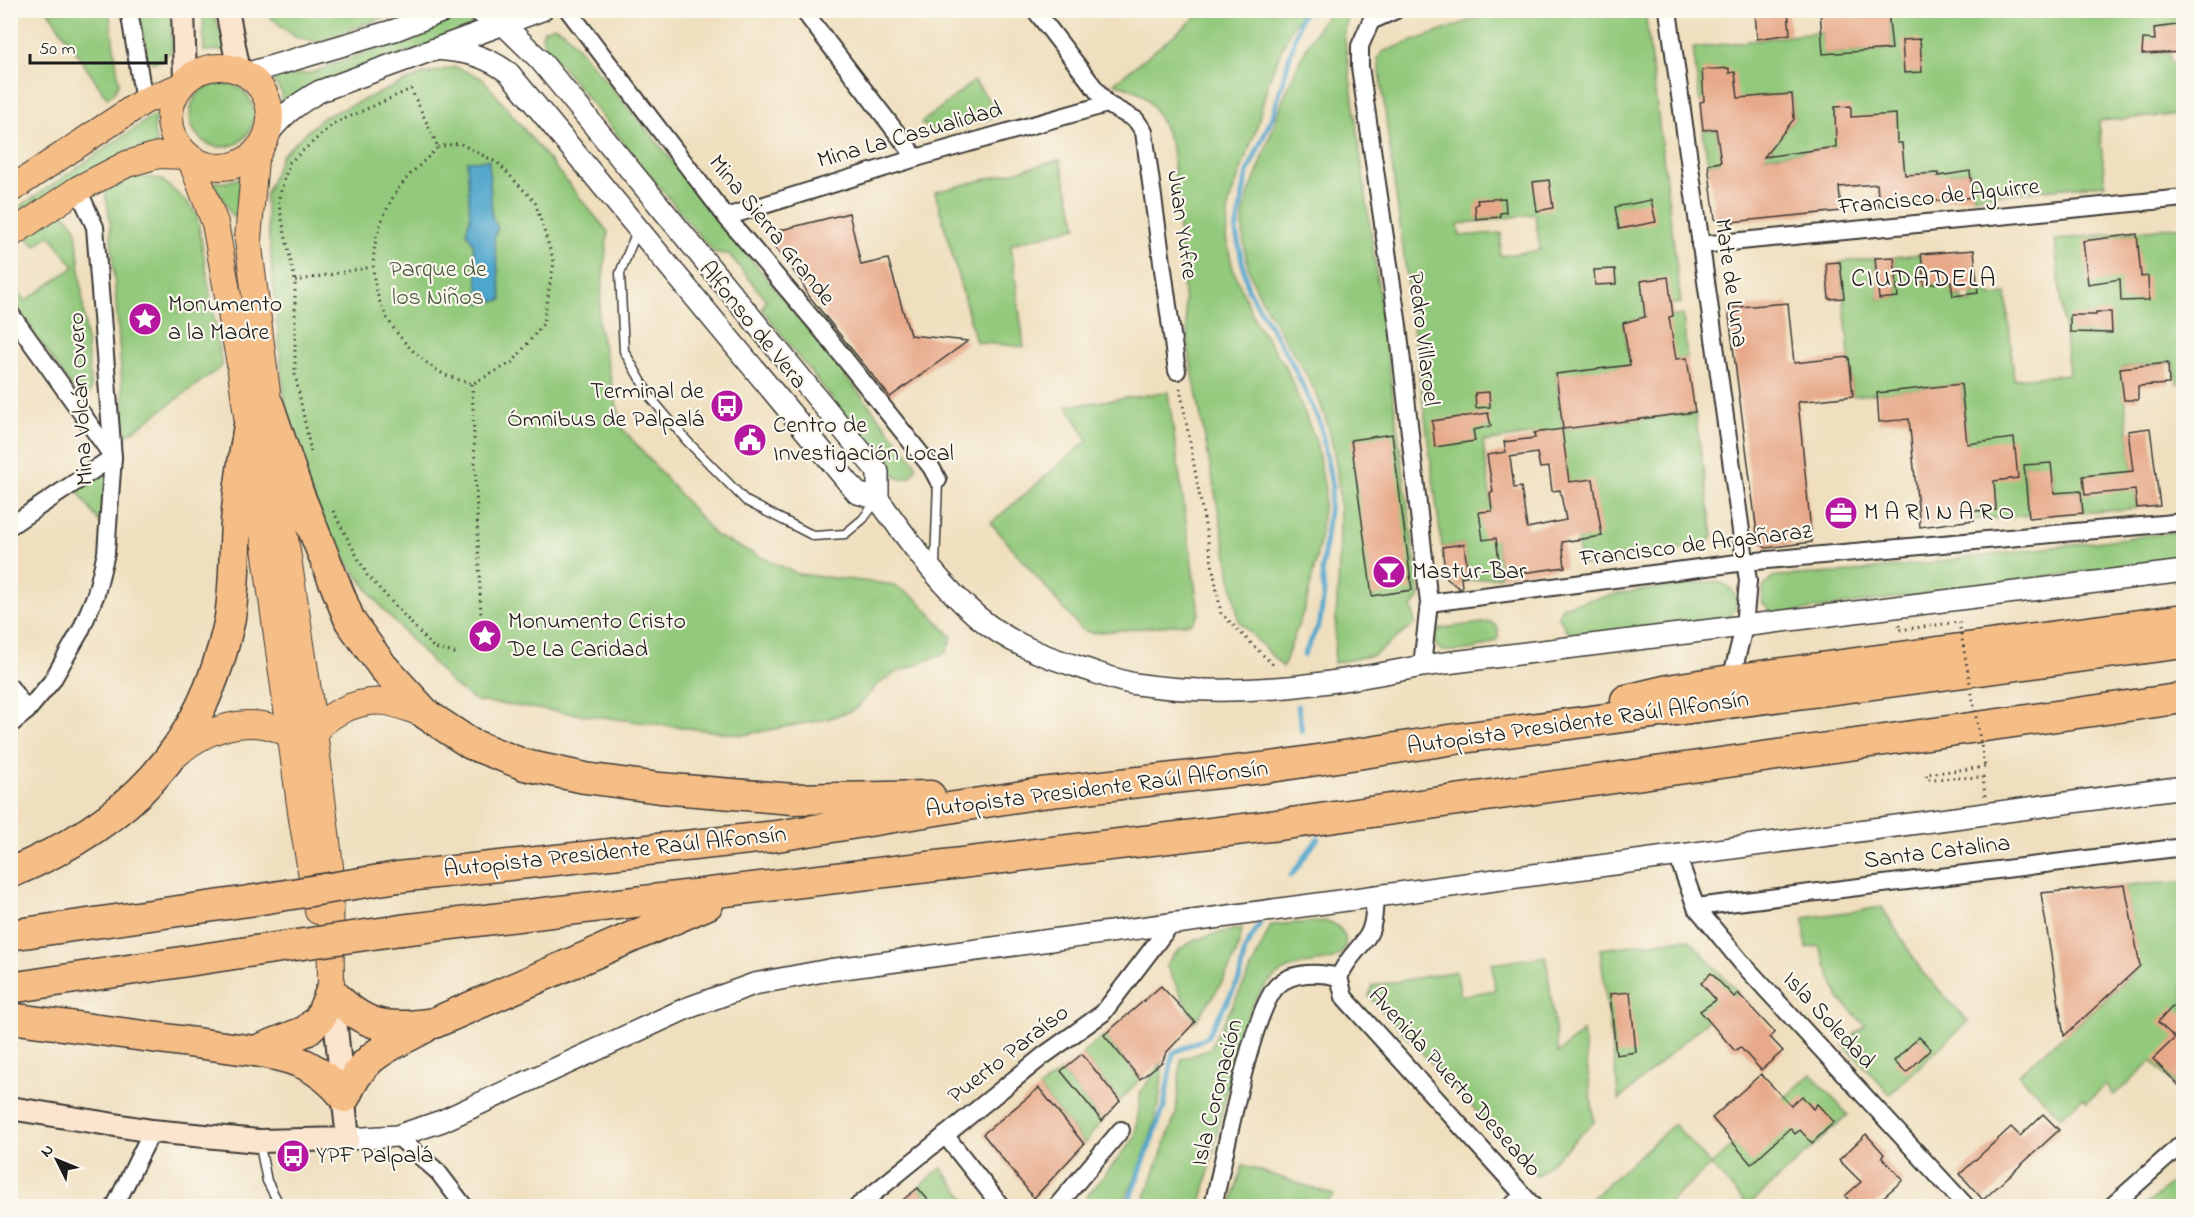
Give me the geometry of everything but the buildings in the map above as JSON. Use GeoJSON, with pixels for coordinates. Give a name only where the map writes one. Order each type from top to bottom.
{"type":"FeatureCollection","features":[{"type":"Feature","properties":{"kind":"highway"},"geometry":{"type":"LineString","coordinates":[[259,412],[298,492],[350,621],[383,667],[427,715],[471,744],[525,765],[585,778],[660,788],[793,799],[1041,793]]}},
{"type":"Feature","properties":{"kind":"highway"},"geometry":{"type":"LineString","coordinates":[[10,873],[73,844],[117,812],[170,761],[206,696],[229,622],[237,511],[259,412]]}},
{"type":"Feature","properties":{"kind":"highway"},"geometry":{"type":"LineString","coordinates":[[1462,738],[1668,690],[2184,619]]}},
{"type":"Feature","properties":{"kind":"highway","name":"Autopista Presidente Raúl Alfonsín"},"geometry":{"type":"LineString","coordinates":[[10,935],[398,877],[777,836],[1041,793],[1332,759],[1462,738],[2184,643]]}},
{"type":"Feature","properties":{"kind":"highway","name":"Autopista Presidente Raúl Alfonsín"},"geometry":{"type":"LineString","coordinates":[[10,988],[401,930],[1278,825],[2184,698]]}},
{"type":"Feature","properties":{"kind":"highway"},"geometry":{"type":"LineString","coordinates":[[10,1018],[283,1056],[310,1066],[327,1076],[345,1097],[355,1074],[372,1057],[434,1023],[739,891]]}},
{"type":"Feature","properties":{"kind":"highway"},"geometry":{"type":"LineString","coordinates":[[255,1051],[306,1031],[320,1018],[332,991],[344,1005],[370,1023],[405,1027],[434,1023]]}},
{"type":"Feature","properties":{"kind":"main road"},"geometry":{"type":"LineString","coordinates":[[10,1108],[152,1131],[258,1141],[348,1139],[332,991],[302,819],[305,750],[285,538],[259,412],[215,223],[188,157],[176,141],[171,128],[170,113],[174,98],[183,83],[183,10]]}},
{"type":"Feature","properties":{"kind":"main road"},"geometry":{"type":"LineString","coordinates":[[227,10],[242,72]]}},
{"type":"Feature","properties":{"kind":"main road"},"geometry":{"type":"LineString","coordinates":[[10,190],[144,101],[183,83],[196,72],[222,67],[242,72],[257,84],[267,104],[269,126],[255,159],[248,239],[259,412]]}},
{"type":"Feature","properties":{"kind":"main road"},"geometry":{"type":"LineString","coordinates":[[10,235],[78,189],[127,164],[158,155],[188,157],[203,166],[232,166],[248,159],[262,144]]}},
{"type":"Feature","properties":{"kind":"main road"},"geometry":{"type":"LineString","coordinates":[[305,750],[339,712],[362,704],[385,702],[427,715]]}},
{"type":"Feature","properties":{"kind":"main road"},"geometry":{"type":"LineString","coordinates":[[170,761],[200,736],[220,727],[245,723],[305,750]]}},
{"type":"Feature","properties":{"kind":"street"},"geometry":{"type":"LineString","coordinates":[[129,10],[144,101]]}},
{"type":"Feature","properties":{"kind":"street"},"geometry":{"type":"LineString","coordinates":[[242,72],[394,30],[446,10]]}},
{"type":"Feature","properties":{"kind":"street","name":"Alfonso de Vera"},"geometry":{"type":"LineString","coordinates":[[435,49],[480,55],[492,60],[509,73],[857,493],[878,499],[878,472],[547,70],[505,26],[477,10]]}},
{"type":"Feature","properties":{"kind":"street"},"geometry":{"type":"LineString","coordinates":[[262,144],[277,122],[292,106],[311,96],[435,49],[505,26],[542,10]]}},
{"type":"Feature","properties":{"kind":"street","name":"Mina Sierra Grande"},"geometry":{"type":"LineString","coordinates":[[568,10],[726,217],[821,329],[932,467],[938,480]]}},
{"type":"Feature","properties":{"kind":"street"},"geometry":{"type":"LineString","coordinates":[[802,10],[916,158]]}},
{"type":"Feature","properties":{"kind":"street"},"geometry":{"type":"LineString","coordinates":[[1035,10],[1107,104]]}},
{"type":"Feature","properties":{"kind":"street","name":"Pedro Villaroel"},"geometry":{"type":"LineString","coordinates":[[1396,10],[1371,21],[1360,45],[1360,67],[1398,326],[1429,603],[1422,666]]}},
{"type":"Feature","properties":{"kind":"street","name":"Mate de Luna"},"geometry":{"type":"LineString","coordinates":[[1668,10],[1748,581],[1744,627],[1731,680]]}},
{"type":"Feature","properties":{"kind":"street","name":"Mina La Casualidad"},"geometry":{"type":"LineString","coordinates":[[726,217],[916,158],[1107,104]]}},
{"type":"Feature","properties":{"kind":"street","name":"Juan Yufre"},"geometry":{"type":"LineString","coordinates":[[1107,104],[1136,120],[1144,132],[1177,371]]}},
{"type":"Feature","properties":{"kind":"street","name":"Mina Volcán Overo"},"geometry":{"type":"LineString","coordinates":[[10,725],[27,711],[52,681],[81,630],[96,594],[106,554],[113,456],[95,226],[78,189]]}},
{"type":"Feature","properties":{"kind":"street","name":"Francisco de Aguirre"},"geometry":{"type":"LineString","coordinates":[[1700,245],[2184,198]]}},
{"type":"Feature","properties":{"kind":"street"},"geometry":{"type":"LineString","coordinates":[[10,313],[113,456],[10,526]]}},
{"type":"Feature","properties":{"kind":"street"},"geometry":{"type":"LineString","coordinates":[[878,499],[935,576],[978,617],[1016,644],[1066,663],[1135,684],[1208,691],[1330,684],[1422,666],[2184,571]]}},
{"type":"Feature","properties":{"kind":"street","name":"Francisco de Argañaraz"},"geometry":{"type":"LineString","coordinates":[[1429,603],[1745,562],[2184,522]]}},
{"type":"Feature","properties":{"kind":"street"},"geometry":{"type":"LineString","coordinates":[[10,687],[27,711]]}},
{"type":"Feature","properties":{"kind":"street"},"geometry":{"type":"LineString","coordinates":[[348,1139],[397,1136],[442,1121],[685,1010],[754,984],[829,970],[1375,894],[2184,787]]}},
{"type":"Feature","properties":{"kind":"street","name":"Santa Catalina"},"geometry":{"type":"LineString","coordinates":[[1696,907],[2184,847]]}},
{"type":"Feature","properties":{"kind":"street","name":"Isla Soledad"},"geometry":{"type":"LineString","coordinates":[[1677,855],[1696,907],[1741,962],[1966,1206]]}},
{"type":"Feature","properties":{"kind":"street","name":"Avenida Puerto Deseado"},"geometry":{"type":"LineString","coordinates":[[1375,894],[1374,915],[1368,936],[1348,957],[1339,977],[1344,997],[1523,1203]]}},
{"type":"Feature","properties":{"kind":"street","name":"Puerto Paraíso"},"geometry":{"type":"LineString","coordinates":[[858,1206],[1103,1013],[1171,924]]}},
{"type":"Feature","properties":{"kind":"street","name":"Isla Coronación"},"geometry":{"type":"LineString","coordinates":[[1214,1206],[1256,1027],[1277,986],[1296,976],[1322,973],[1339,977]]}},
{"type":"Feature","properties":{"kind":"street"},"geometry":{"type":"LineString","coordinates":[[1057,1206],[1121,1130]]}},
{"type":"Feature","properties":{"kind":"street"},"geometry":{"type":"LineString","coordinates":[[115,1206],[152,1131]]}},
{"type":"Feature","properties":{"kind":"street"},"geometry":{"type":"LineString","coordinates":[[397,1136],[438,1172],[464,1206]]}},
{"type":"Feature","properties":{"kind":"street"},"geometry":{"type":"LineString","coordinates":[[945,1136],[1001,1206]]}},
{"type":"Feature","properties":{"kind":"street"},"geometry":{"type":"LineString","coordinates":[[2112,1206],[2184,1142]]}},
{"type":"Feature","properties":{"kind":"lane"},"geometry":{"type":"LineString","coordinates":[[638,228],[620,273],[624,351],[651,398],[687,441],[746,501],[813,536],[845,534],[863,519],[878,499]]}},
{"type":"Feature","properties":{"kind":"lane"},"geometry":{"type":"LineString","coordinates":[[935,576],[938,480]]}},
{"type":"Feature","properties":{"kind":"lane"},"geometry":{"type":"LineString","coordinates":[[258,1141],[267,1181],[280,1206]]}},
{"type":"Feature","properties":{"kind":"path"},"geometry":{"type":"LineString","coordinates":[[313,459],[295,374],[295,281],[278,201],[289,163],[333,124],[411,89],[438,147]]}},
{"type":"Feature","properties":{"kind":"path"},"geometry":{"type":"LineString","coordinates":[[459,143],[498,163],[535,201],[554,262],[543,324],[513,362],[472,384],[440,372],[410,348],[384,316],[371,267],[374,243],[397,191],[438,147],[459,143]]}},
{"type":"Feature","properties":{"kind":"path"},"geometry":{"type":"LineString","coordinates":[[295,281],[371,267]]}},
{"type":"Feature","properties":{"kind":"path"},"geometry":{"type":"LineString","coordinates":[[1177,371],[1221,614],[1272,664],[1273,688]]}},
{"type":"Feature","properties":{"kind":"path"},"geometry":{"type":"LineString","coordinates":[[472,384],[481,616]]}},
{"type":"Feature","properties":{"kind":"path"},"geometry":{"type":"LineString","coordinates":[[328,502],[368,575],[434,648],[458,654]]}},
{"type":"Feature","properties":{"kind":"path"},"geometry":{"type":"LineString","coordinates":[[1959,622],[1985,767],[1926,774],[1927,779],[1983,777]]}},
{"type":"Feature","properties":{"kind":"green space"},"geometry":{"type":"Polygon","coordinates":[[[48,11],[109,11],[119,83],[114,93],[107,98],[48,11]]]}},
{"type":"Feature","properties":{"kind":"green space"},"geometry":{"type":"Polygon","coordinates":[[[139,11],[171,11],[172,50],[161,60],[153,63],[147,58],[139,11]]]}},
{"type":"Feature","properties":{"kind":"green space"},"geometry":{"type":"Polygon","coordinates":[[[203,11],[212,11],[228,50],[204,51],[203,11]]]}},
{"type":"Feature","properties":{"kind":"green space"},"geometry":{"type":"Polygon","coordinates":[[[263,11],[401,11],[318,42],[295,37],[263,11]]]}},
{"type":"Feature","properties":{"kind":"green space"},"geometry":{"type":"Polygon","coordinates":[[[1204,11],[1303,11],[1291,28],[1268,82],[1256,130],[1229,202],[1226,238],[1233,269],[1256,323],[1286,367],[1316,442],[1325,490],[1319,546],[1307,601],[1283,667],[1239,621],[1189,353],[1172,147],[1159,116],[1149,102],[1137,91],[1114,83],[1204,11]]]}},
{"type":"Feature","properties":{"kind":"green space"},"geometry":{"type":"Polygon","coordinates":[[[1330,11],[1354,11],[1348,17],[1344,33],[1420,597],[1412,607],[1415,624],[1374,655],[1334,663],[1340,512],[1334,452],[1327,423],[1313,387],[1251,277],[1243,236],[1245,206],[1290,84],[1307,46],[1330,11]]]}},
{"type":"Feature","properties":{"kind":"green space"},"geometry":{"type":"Polygon","coordinates":[[[1497,11],[1645,11],[1681,303],[1645,308],[1646,317],[1623,323],[1628,354],[1669,317],[1683,315],[1687,358],[1556,375],[1563,429],[1695,412],[1713,536],[1706,545],[1581,565],[1561,430],[1483,442],[1501,576],[1461,582],[1461,577],[1468,575],[1464,544],[1442,547],[1378,58],[1382,52],[1497,11]],[[1535,214],[1458,224],[1460,236],[1501,233],[1500,256],[1540,250],[1535,214]]]}},
{"type":"Feature","properties":{"kind":"green space"},"geometry":{"type":"Polygon","coordinates":[[[1888,11],[2183,11],[2183,24],[2169,28],[2168,25],[2155,28],[2155,40],[2142,54],[2170,53],[2170,62],[2176,63],[2175,83],[2183,82],[2183,114],[2099,121],[2105,184],[1973,197],[1970,171],[1949,174],[1941,200],[1938,173],[1905,175],[1902,143],[1835,147],[1708,164],[1703,130],[1716,129],[1720,153],[1751,154],[1772,150],[1768,126],[1775,133],[1785,130],[1794,119],[1792,94],[1700,102],[1693,48],[1821,32],[1824,54],[1892,49],[1888,11]]]}},
{"type":"Feature","properties":{"kind":"green space"},"geometry":{"type":"Polygon","coordinates":[[[459,17],[477,25],[280,105],[282,93],[271,78],[311,73],[459,17]]]}},
{"type":"Feature","properties":{"kind":"green space"},"geometry":{"type":"Polygon","coordinates":[[[554,26],[564,31],[648,131],[914,461],[916,467],[911,477],[900,479],[895,476],[762,309],[766,300],[729,254],[715,253],[697,233],[545,46],[542,35],[544,30],[554,26]]]}},
{"type":"Feature","properties":{"kind":"green space","name":"Parque de los Niños"},"geometry":{"type":"Polygon","coordinates":[[[455,67],[482,78],[608,232],[598,323],[622,428],[716,536],[798,574],[890,584],[915,597],[952,637],[946,653],[893,674],[876,686],[856,709],[827,719],[742,735],[476,701],[452,684],[382,608],[332,542],[288,436],[265,196],[282,155],[322,118],[418,76],[455,67]]]}},
{"type":"Feature","properties":{"kind":"green space"},"geometry":{"type":"Polygon","coordinates":[[[974,81],[1001,115],[947,129],[928,127],[921,123],[974,81]]]}},
{"type":"Feature","properties":{"kind":"green space"},"geometry":{"type":"Polygon","coordinates":[[[222,83],[240,89],[248,97],[254,115],[248,133],[240,141],[222,147],[204,141],[196,133],[190,115],[196,97],[204,89],[222,83]]]}},
{"type":"Feature","properties":{"kind":"green space"},"geometry":{"type":"Polygon","coordinates":[[[153,116],[156,118],[154,129],[158,147],[129,150],[11,227],[11,213],[153,116]]]}},
{"type":"Feature","properties":{"kind":"green space"},"geometry":{"type":"Polygon","coordinates":[[[1060,160],[1077,227],[1011,244],[1024,347],[976,342],[935,192],[1060,160]]]}},
{"type":"Feature","properties":{"kind":"green space"},"geometry":{"type":"Polygon","coordinates":[[[132,176],[161,179],[188,203],[197,215],[222,366],[126,436],[110,221],[105,191],[118,180],[132,176]]]}},
{"type":"Feature","properties":{"kind":"green space"},"geometry":{"type":"Polygon","coordinates":[[[242,177],[236,215],[233,217],[213,182],[227,182],[242,177]]]}},
{"type":"Feature","properties":{"kind":"green space"},"geometry":{"type":"Polygon","coordinates":[[[63,211],[76,228],[91,390],[86,400],[76,394],[11,300],[10,281],[25,301],[74,267],[50,235],[35,246],[27,237],[63,211]]]}},
{"type":"Feature","properties":{"kind":"green space"},"geometry":{"type":"Polygon","coordinates":[[[2183,226],[2183,382],[2177,383],[2174,362],[2121,368],[2137,508],[2083,513],[2081,491],[2054,493],[2051,464],[2024,465],[2029,515],[1974,520],[1961,384],[1853,396],[1840,262],[1875,258],[1876,270],[1870,272],[1870,280],[1878,281],[1879,299],[1898,297],[1894,257],[1921,254],[1924,285],[1951,281],[1953,296],[1962,296],[1964,303],[1972,302],[1972,294],[1988,290],[1990,296],[2006,294],[2014,379],[2069,374],[2055,240],[2183,226]]]}},
{"type":"Feature","properties":{"kind":"green space"},"geometry":{"type":"Polygon","coordinates":[[[1168,392],[1199,614],[1192,623],[1092,633],[1081,629],[991,523],[1088,440],[1067,406],[1168,392]]]}},
{"type":"Feature","properties":{"kind":"green space"},"geometry":{"type":"Polygon","coordinates":[[[109,465],[105,530],[75,488],[109,465]]]}},
{"type":"Feature","properties":{"kind":"green space"},"geometry":{"type":"Polygon","coordinates":[[[2183,531],[2183,558],[1780,614],[1773,613],[1762,602],[1763,588],[1771,578],[1777,576],[1853,572],[2183,531]]]}},
{"type":"Feature","properties":{"kind":"green space"},"geometry":{"type":"Polygon","coordinates":[[[1711,582],[1722,583],[1733,592],[1736,608],[1727,620],[1579,638],[1567,631],[1558,616],[1562,607],[1599,598],[1711,582]]]}},
{"type":"Feature","properties":{"kind":"green space"},"geometry":{"type":"Polygon","coordinates":[[[1491,622],[1498,628],[1498,638],[1487,645],[1472,649],[1442,651],[1435,645],[1435,635],[1442,628],[1491,622]]]}},
{"type":"Feature","properties":{"kind":"green space"},"geometry":{"type":"Polygon","coordinates":[[[2183,882],[2183,1094],[2152,1061],[2114,1095],[2105,1085],[2087,1102],[2083,1098],[2061,1117],[2018,1074],[2099,1006],[2139,967],[2125,885],[2183,882]]]}},
{"type":"Feature","properties":{"kind":"green space"},"geometry":{"type":"Polygon","coordinates":[[[1882,907],[1922,972],[1968,1021],[1890,1094],[1844,1045],[1865,1025],[1839,998],[1819,946],[1806,948],[1804,918],[1882,907]]]}},
{"type":"Feature","properties":{"kind":"green space"},"geometry":{"type":"Polygon","coordinates":[[[1326,921],[1336,926],[1344,934],[1344,950],[1340,955],[1329,960],[1294,967],[1281,973],[1262,990],[1249,1013],[1238,1040],[1201,1206],[1142,1206],[1176,1114],[1181,1059],[1209,1050],[1247,978],[1271,925],[1326,921]]]}},
{"type":"Feature","properties":{"kind":"green space"},"geometry":{"type":"Polygon","coordinates":[[[1242,928],[1231,965],[1218,989],[1195,1022],[1166,965],[1173,956],[1190,943],[1210,935],[1242,928]]]}},
{"type":"Feature","properties":{"kind":"green space"},"geometry":{"type":"Polygon","coordinates":[[[1690,940],[1738,993],[1619,1100],[1600,949],[1690,940]]]}},
{"type":"Feature","properties":{"kind":"green space"},"geometry":{"type":"Polygon","coordinates":[[[1546,956],[1558,1053],[1583,1031],[1594,1122],[1537,1176],[1369,996],[1372,986],[1456,971],[1461,996],[1495,990],[1492,964],[1546,956]]]}},
{"type":"Feature","properties":{"kind":"green space"},"geometry":{"type":"Polygon","coordinates":[[[1104,1035],[1140,1079],[1120,1101],[1082,1054],[1104,1035]]]}},
{"type":"Feature","properties":{"kind":"green space"},"geometry":{"type":"Polygon","coordinates":[[[1162,1062],[1156,1118],[1137,1173],[1121,1206],[1079,1206],[1135,1138],[1141,1091],[1162,1062]]]}},
{"type":"Feature","properties":{"kind":"green space"},"geometry":{"type":"Polygon","coordinates":[[[1061,1071],[1102,1121],[1084,1144],[1039,1088],[1061,1071]]]}},
{"type":"Feature","properties":{"kind":"green space"},"geometry":{"type":"Polygon","coordinates":[[[1811,1074],[1848,1115],[1748,1206],[1711,1165],[1811,1074]]]}},
{"type":"Feature","properties":{"kind":"green space"},"geometry":{"type":"Polygon","coordinates":[[[1674,1124],[1711,1165],[1665,1206],[1583,1206],[1674,1124]]]}},
{"type":"Feature","properties":{"kind":"green space"},"geometry":{"type":"Polygon","coordinates":[[[1243,1165],[1334,1195],[1321,1206],[1231,1206],[1243,1165]]]}},
{"type":"Feature","properties":{"kind":"green space"},"geometry":{"type":"Polygon","coordinates":[[[941,1168],[971,1206],[933,1206],[918,1188],[941,1168]]]}},
{"type":"Feature","properties":{"kind":"green space"},"geometry":{"type":"Polygon","coordinates":[[[2183,1172],[2183,1206],[2145,1206],[2183,1172]]]}},
{"type":"Feature","properties":{"kind":"water"},"geometry":{"type":"Polygon","coordinates":[[[489,160],[492,217],[498,228],[494,238],[502,300],[480,303],[473,243],[466,231],[470,219],[467,161],[489,160]]]}},
{"type":"Feature","properties":{"kind":"waterway"},"geometry":{"type":"LineString","coordinates":[[1304,655],[1320,622],[1324,593],[1322,570],[1332,486],[1320,423],[1292,363],[1248,289],[1236,232],[1247,173],[1274,113],[1301,16],[1307,10]]}},
{"type":"Feature","properties":{"kind":"waterway"},"geometry":{"type":"LineString","coordinates":[[1298,706],[1302,732]]}},
{"type":"Feature","properties":{"kind":"waterway"},"geometry":{"type":"LineString","coordinates":[[1291,876],[1318,838]]}},
{"type":"Feature","properties":{"kind":"waterway"},"geometry":{"type":"LineString","coordinates":[[1127,1206],[1164,1107],[1173,1053],[1207,1037],[1239,980],[1245,949],[1260,923]]}},
{"type":"Feature","properties":{"kind":"place","name":"Monumento a la Madre"},"geometry":{"type":"Point","coordinates":[145,319]}},
{"type":"Feature","properties":{"kind":"place","name":"Terminal de Ómnibus de Palpalá"},"geometry":{"type":"Point","coordinates":[727,406]}},
{"type":"Feature","properties":{"kind":"place","name":"Centro de Investigación Local"},"geometry":{"type":"Point","coordinates":[750,440]}},
{"type":"Feature","properties":{"kind":"place","name":"M A R I N A R O"},"geometry":{"type":"Point","coordinates":[1841,513]}},
{"type":"Feature","properties":{"kind":"place","name":"Mastur-Bar"},"geometry":{"type":"Point","coordinates":[1389,572]}},
{"type":"Feature","properties":{"kind":"place","name":"Monumento Cristo De La Caridad"},"geometry":{"type":"Point","coordinates":[485,636]}},
{"type":"Feature","properties":{"kind":"place","name":"YPF Palpalá"},"geometry":{"type":"Point","coordinates":[293,1156]}},
{"type":"Feature","properties":{"kind":"district","name":"CIUDADELA"},"geometry":{"type":"Point","coordinates":[1924,280]}}]}
